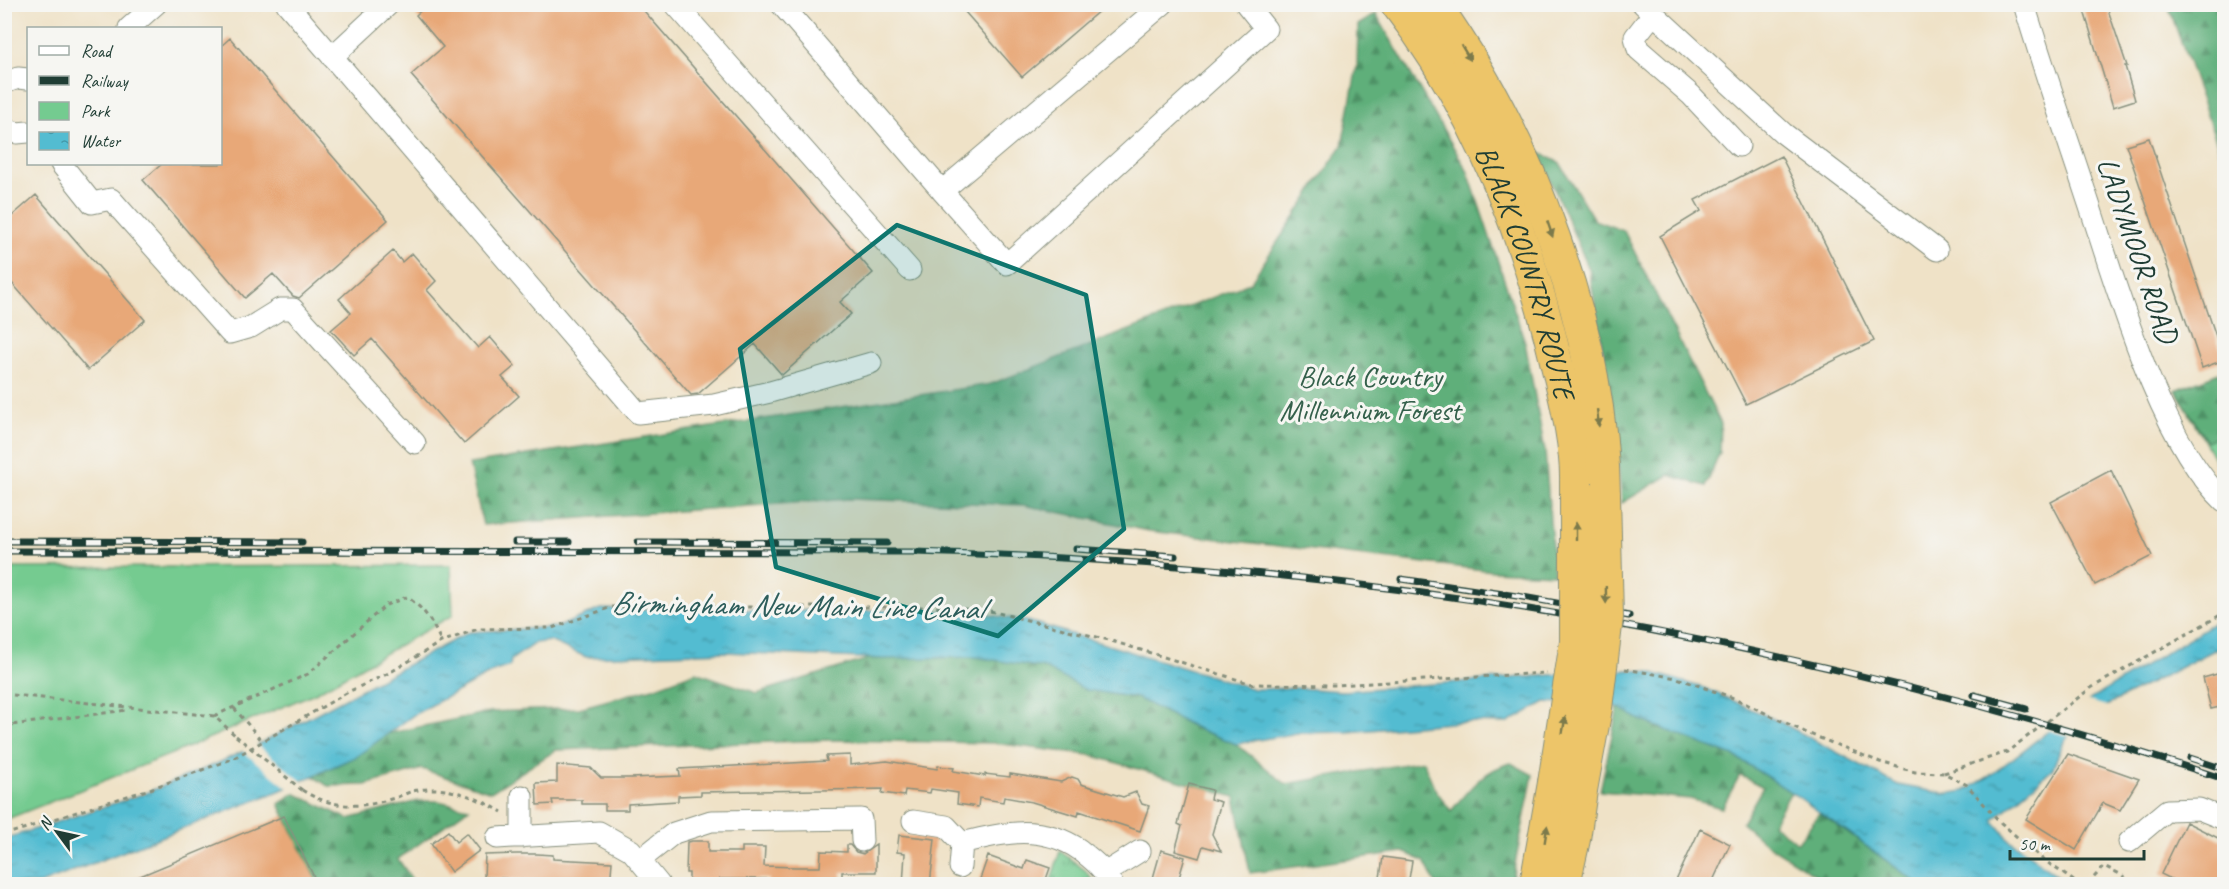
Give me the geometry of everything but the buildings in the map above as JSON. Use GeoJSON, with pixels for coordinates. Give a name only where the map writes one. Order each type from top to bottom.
{"type":"FeatureCollection","features":[{"type":"Feature","properties":{"kind":"highway","name":"BLACK COUNTRY ROUTE"},"geometry":{"type":"LineString","coordinates":[[1397,4],[1448,82],[1511,207],[1534,273],[1565,396],[1576,482],[1576,642],[1567,786],[1564,885]]}},
{"type":"Feature","properties":{"kind":"highway","name":"BLACK COUNTRY ROUTE"},"geometry":{"type":"LineString","coordinates":[[1437,6],[1491,95],[1538,197],[1572,296],[1597,407],[1604,495],[1607,617],[1596,708],[1567,786],[1536,885]]}},
{"type":"Feature","properties":{"kind":"street"},"geometry":{"type":"LineString","coordinates":[[130,27],[156,4]]}},
{"type":"Feature","properties":{"kind":"street"},"geometry":{"type":"LineString","coordinates":[[287,4],[638,412],[714,405],[770,392],[871,363]]}},
{"type":"Feature","properties":{"kind":"street"},"geometry":{"type":"LineString","coordinates":[[332,57],[389,4]]}},
{"type":"Feature","properties":{"kind":"street"},"geometry":{"type":"LineString","coordinates":[[675,4],[910,270]]}},
{"type":"Feature","properties":{"kind":"street"},"geometry":{"type":"LineString","coordinates":[[782,4],[1007,264],[1266,29],[1246,4]]}},
{"type":"Feature","properties":{"kind":"street"},"geometry":{"type":"LineString","coordinates":[[942,191],[1162,4]]}},
{"type":"Feature","properties":{"kind":"street","name":"LADYMOOR ROAD"},"geometry":{"type":"LineString","coordinates":[[2024,4],[2110,267],[2146,365],[2176,432],[2198,469],[2224,501]]}},
{"type":"Feature","properties":{"kind":"street"},"geometry":{"type":"LineString","coordinates":[[1739,146],[1691,95],[1638,49],[1635,37],[1648,9],[1783,133],[1937,250]]}},
{"type":"Feature","properties":{"kind":"street"},"geometry":{"type":"LineString","coordinates":[[4,83],[18,78],[27,79]]}},
{"type":"Feature","properties":{"kind":"street"},"geometry":{"type":"LineString","coordinates":[[62,165],[92,202],[111,199],[230,333],[251,327],[280,309],[293,309],[415,443]]}},
{"type":"Feature","properties":{"kind":"street"},"geometry":{"type":"LineString","coordinates":[[522,796],[522,831]]}},
{"type":"Feature","properties":{"kind":"street"},"geometry":{"type":"LineString","coordinates":[[2129,842],[2167,810],[2199,809],[2224,819]]}},
{"type":"Feature","properties":{"kind":"street"},"geometry":{"type":"LineString","coordinates":[[640,860],[674,833],[711,821],[861,819],[862,841]]}},
{"type":"Feature","properties":{"kind":"street"},"geometry":{"type":"LineString","coordinates":[[913,821],[946,826],[962,843],[960,867]]}},
{"type":"Feature","properties":{"kind":"street"},"geometry":{"type":"LineString","coordinates":[[497,838],[522,831],[599,832],[620,841],[640,860],[659,885]]}},
{"type":"Feature","properties":{"kind":"street"},"geometry":{"type":"LineString","coordinates":[[962,843],[1008,832],[1040,833],[1072,845],[1108,879],[1140,852]]}},
{"type":"Feature","properties":{"kind":"path"},"geometry":{"type":"LineString","coordinates":[[4,694],[214,716],[308,674],[386,605],[407,597],[422,607],[431,619],[441,642]]}},
{"type":"Feature","properties":{"kind":"path"},"geometry":{"type":"LineString","coordinates":[[4,835],[150,789],[232,759],[441,642],[478,629],[552,628],[612,607],[935,607],[990,611],[1031,619],[1252,684],[1337,685],[1554,673]]}},
{"type":"Feature","properties":{"kind":"path"},"geometry":{"type":"LineString","coordinates":[[1616,670],[1634,669],[1677,678],[1736,699],[1806,733],[1880,762],[1915,772],[1944,773],[2007,752],[2091,688],[2224,613]]}},
{"type":"Feature","properties":{"kind":"path"},"geometry":{"type":"LineString","coordinates":[[234,708],[263,742]]}},
{"type":"Feature","properties":{"kind":"path"},"geometry":{"type":"LineString","coordinates":[[4,726],[135,709]]}},
{"type":"Feature","properties":{"kind":"path"},"geometry":{"type":"LineString","coordinates":[[214,716],[315,799],[340,806],[359,807],[418,790],[442,790],[464,794],[492,806],[522,831]]}},
{"type":"Feature","properties":{"kind":"path"},"geometry":{"type":"LineString","coordinates":[[1944,773],[1967,785],[2000,822],[2078,885]]}},
{"type":"Feature","properties":{"kind":"path"},"geometry":{"type":"LineString","coordinates":[[2088,885],[2094,874],[2104,866],[2122,875],[2131,885]]}},
{"type":"Feature","properties":{"kind":"highlighted area"},"geometry":{"type":"Polygon","coordinates":[[[897,225],[1086,295],[1124,529],[998,636],[776,567],[740,349],[897,225]]]}},
{"type":"Feature","properties":{"kind":"green space"},"geometry":{"type":"Polygon","coordinates":[[[2168,5],[2224,5],[2224,163],[2168,5]]]}},
{"type":"Feature","properties":{"kind":"green space","name":"Black Country Millennium Forest"},"geometry":{"type":"Polygon","coordinates":[[[1376,14],[1468,172],[1525,342],[1545,451],[1554,574],[1493,571],[1149,531],[1023,505],[849,499],[483,525],[469,464],[991,384],[1250,283],[1342,146],[1357,66],[1358,25],[1376,14]]]}},
{"type":"Feature","properties":{"kind":"green space"},"geometry":{"type":"Polygon","coordinates":[[[1538,152],[1560,163],[1594,220],[1624,231],[1721,424],[1720,452],[1706,486],[1669,475],[1622,503],[1611,398],[1589,269],[1538,152]]]}},
{"type":"Feature","properties":{"kind":"green space"},"geometry":{"type":"Polygon","coordinates":[[[2224,371],[2224,476],[2176,390],[2224,371]]]}},
{"type":"Feature","properties":{"kind":"green space"},"geometry":{"type":"Polygon","coordinates":[[[2224,371],[2224,433],[2206,441],[2176,390],[2224,371]]]}},
{"type":"Feature","properties":{"kind":"green space"},"geometry":{"type":"Polygon","coordinates":[[[451,565],[453,615],[315,693],[179,751],[5,820],[5,568],[451,565]]]}},
{"type":"Feature","properties":{"kind":"green space"},"geometry":{"type":"Polygon","coordinates":[[[975,657],[1045,668],[1109,694],[1137,698],[1198,729],[1236,744],[1286,784],[1423,761],[1435,789],[1451,811],[1470,788],[1484,776],[1511,763],[1533,775],[1511,884],[1436,884],[1424,861],[1403,852],[1250,873],[1235,797],[1090,755],[994,743],[830,740],[556,750],[491,792],[422,769],[365,785],[328,786],[313,776],[357,756],[386,734],[490,712],[579,708],[653,688],[696,672],[757,693],[868,659],[975,657]]]}},
{"type":"Feature","properties":{"kind":"green space"},"geometry":{"type":"Polygon","coordinates":[[[1618,707],[1640,720],[1736,757],[1791,792],[1772,824],[1798,843],[1819,813],[1919,884],[1830,884],[1766,844],[1742,823],[1763,787],[1740,775],[1722,808],[1690,799],[1600,791],[1618,707]]]}},
{"type":"Feature","properties":{"kind":"green space"},"geometry":{"type":"Polygon","coordinates":[[[294,793],[348,819],[418,801],[438,801],[469,808],[398,859],[415,884],[318,884],[279,804],[294,793]]]}},
{"type":"Feature","properties":{"kind":"green space"},"geometry":{"type":"Polygon","coordinates":[[[1060,851],[1086,871],[1096,884],[1050,884],[1060,851]]]}},
{"type":"Feature","properties":{"kind":"water"},"geometry":{"type":"Polygon","coordinates":[[[600,609],[964,611],[1028,621],[1254,689],[1299,688],[1343,691],[1631,670],[1650,672],[1707,689],[1782,723],[1898,785],[1946,794],[1964,791],[1988,777],[2091,699],[2224,616],[2224,645],[2104,707],[2065,739],[2052,770],[1993,820],[2010,840],[2068,884],[1919,884],[1797,796],[1736,757],[1640,720],[1618,707],[1545,702],[1508,723],[1461,722],[1347,732],[1298,733],[1236,744],[1198,729],[1137,698],[1086,690],[1045,668],[975,657],[884,659],[726,652],[586,657],[550,641],[535,643],[511,660],[510,666],[495,671],[415,714],[357,756],[279,791],[40,884],[5,884],[4,839],[143,794],[216,764],[263,742],[469,632],[558,627],[600,609]]]}},
{"type":"Feature","properties":{"kind":"pier"},"geometry":{"type":"Polygon","coordinates":[[[2085,700],[2110,707],[2071,737],[2048,730],[2085,700]]]}},
{"type":"Feature","properties":{"kind":"pier"},"geometry":{"type":"Polygon","coordinates":[[[255,743],[304,783],[290,790],[240,749],[255,743]]]}},
{"type":"Feature","properties":{"kind":"railway"},"geometry":{"type":"LineString","coordinates":[[4,541],[302,542]]}},
{"type":"Feature","properties":{"kind":"railway"},"geometry":{"type":"LineString","coordinates":[[515,542],[569,542]]}},
{"type":"Feature","properties":{"kind":"railway"},"geometry":{"type":"LineString","coordinates":[[638,542],[887,543]]}},
{"type":"Feature","properties":{"kind":"railway"},"geometry":{"type":"LineString","coordinates":[[1076,549],[1175,556]]}},
{"type":"Feature","properties":{"kind":"railway"},"geometry":{"type":"LineString","coordinates":[[4,551],[915,552],[1082,559],[1249,572],[1414,592],[1578,617],[1741,649],[1903,686],[2064,730],[2224,779]]}},
{"type":"Feature","properties":{"kind":"railway"},"geometry":{"type":"LineString","coordinates":[[1401,579],[1517,596],[1629,616]]}},
{"type":"Feature","properties":{"kind":"railway"},"geometry":{"type":"LineString","coordinates":[[1974,695],[2026,709]]}},
{"type":"Feature","properties":{"kind":"railway"},"geometry":{"type":"LineString","coordinates":[[2190,758],[2224,769]]}},
{"type":"Feature","properties":{"kind":"water label","name":"Birmingham New Main Line Canal"},"geometry":{"type":"Point","coordinates":[797,605]}}]}
